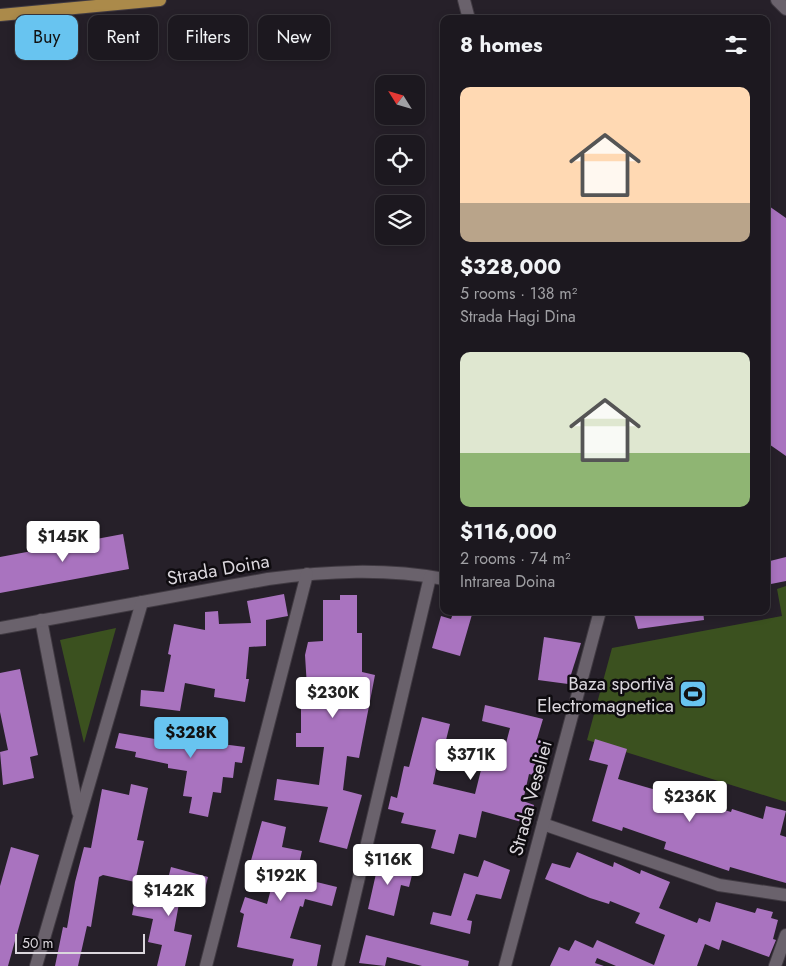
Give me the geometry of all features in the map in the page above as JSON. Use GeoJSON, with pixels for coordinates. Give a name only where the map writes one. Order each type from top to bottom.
{"type":"FeatureCollection","features":[{"type":"Feature","properties":{"kind":"main road"},"geometry":{"type":"LineString","coordinates":[[0,15],[160,0]]}},
{"type":"Feature","properties":{"kind":"street"},"geometry":{"type":"LineString","coordinates":[[464,0],[468,15]]}},
{"type":"Feature","properties":{"kind":"street"},"geometry":{"type":"LineString","coordinates":[[777,0],[786,9]]}},
{"type":"Feature","properties":{"kind":"street","name":"Strada Doina"},"geometry":{"type":"LineString","coordinates":[[0,628],[307,574],[369,571],[440,578]]}},
{"type":"Feature","properties":{"kind":"street"},"geometry":{"type":"LineString","coordinates":[[206,966],[307,574]]}},
{"type":"Feature","properties":{"kind":"street"},"geometry":{"type":"LineString","coordinates":[[338,966],[430,577]]}},
{"type":"Feature","properties":{"kind":"street"},"geometry":{"type":"LineString","coordinates":[[36,966],[142,602]]}},
{"type":"Feature","properties":{"kind":"street","name":"Strada Veseliei"},"geometry":{"type":"LineString","coordinates":[[505,966],[599,615]]}},
{"type":"Feature","properties":{"kind":"street"},"geometry":{"type":"LineString","coordinates":[[41,620],[79,815]]}},
{"type":"Feature","properties":{"kind":"street"},"geometry":{"type":"LineString","coordinates":[[543,824],[719,885],[786,895]]}},
{"type":"Feature","properties":{"kind":"street"},"geometry":{"type":"LineString","coordinates":[[775,966],[786,935]]}},
{"type":"Feature","properties":{"kind":"green space","name":"Baza sportivă Electromagnetica"},"geometry":{"type":"Polygon","coordinates":[[[786,586],[786,802],[587,740],[612,648],[782,616],[777,589],[786,586]]]}},
{"type":"Feature","properties":{"kind":"green space"},"geometry":{"type":"Polygon","coordinates":[[[116,628],[84,743],[60,640],[116,628]]]}},
{"type":"Feature","properties":{"kind":"building"},"geometry":{"type":"Polygon","coordinates":[[[770,207],[786,218],[786,456],[770,445],[770,207]]]}},
{"type":"Feature","properties":{"kind":"building"},"geometry":{"type":"Polygon","coordinates":[[[123,534],[129,569],[0,593],[0,557],[123,534]]]}},
{"type":"Feature","properties":{"kind":"building"},"geometry":{"type":"Polygon","coordinates":[[[786,557],[786,581],[770,584],[770,561],[786,557]]]}},
{"type":"Feature","properties":{"kind":"building"},"geometry":{"type":"Polygon","coordinates":[[[284,594],[288,616],[266,620],[266,646],[249,647],[246,679],[249,679],[245,702],[214,697],[215,689],[185,683],[180,711],[140,706],[141,690],[164,692],[171,655],[168,654],[174,624],[205,630],[205,612],[218,611],[219,624],[251,623],[247,601],[284,594]]]}},
{"type":"Feature","properties":{"kind":"building"},"geometry":{"type":"Polygon","coordinates":[[[340,595],[357,595],[357,633],[362,633],[362,672],[375,675],[359,758],[347,756],[343,790],[362,795],[347,849],[319,842],[328,807],[274,800],[277,779],[319,785],[324,747],[296,747],[296,733],[301,733],[301,703],[308,703],[305,655],[308,642],[323,641],[323,600],[340,600],[340,595]]]}},
{"type":"Feature","properties":{"kind":"building"},"geometry":{"type":"Polygon","coordinates":[[[452,615],[472,615],[460,656],[432,648],[441,616],[451,619],[452,615]]]}},
{"type":"Feature","properties":{"kind":"building"},"geometry":{"type":"Polygon","coordinates":[[[634,615],[703,615],[704,620],[638,629],[634,615]]]}},
{"type":"Feature","properties":{"kind":"building"},"geometry":{"type":"Polygon","coordinates":[[[544,637],[581,643],[568,684],[538,680],[544,637]]]}},
{"type":"Feature","properties":{"kind":"building"},"geometry":{"type":"Polygon","coordinates":[[[20,669],[38,755],[30,757],[34,778],[3,785],[0,752],[8,750],[0,712],[0,673],[20,669]]]}},
{"type":"Feature","properties":{"kind":"building"},"geometry":{"type":"Polygon","coordinates":[[[485,705],[543,719],[537,739],[549,742],[544,758],[549,759],[544,778],[529,774],[523,801],[534,805],[529,824],[482,811],[476,838],[459,834],[454,854],[431,848],[436,830],[401,823],[404,813],[388,809],[391,796],[397,798],[404,766],[409,767],[422,717],[450,724],[442,756],[439,755],[433,784],[475,794],[483,762],[500,766],[510,728],[482,721],[485,705]]]}},
{"type":"Feature","properties":{"kind":"building"},"geometry":{"type":"Polygon","coordinates":[[[177,717],[217,722],[214,743],[245,747],[242,763],[235,762],[233,778],[223,777],[221,793],[213,792],[208,817],[189,813],[192,797],[183,796],[187,771],[168,768],[168,764],[135,757],[136,752],[115,748],[119,733],[173,742],[177,717]]]}},
{"type":"Feature","properties":{"kind":"building"},"geometry":{"type":"Polygon","coordinates":[[[595,739],[627,749],[618,779],[656,790],[658,783],[680,790],[676,802],[702,809],[704,804],[731,812],[732,809],[763,819],[766,806],[786,811],[780,835],[786,837],[786,883],[730,867],[729,871],[664,849],[666,842],[623,827],[622,831],[592,821],[608,765],[589,760],[595,739]]]}},
{"type":"Feature","properties":{"kind":"building"},"geometry":{"type":"Polygon","coordinates":[[[131,784],[148,788],[137,840],[144,841],[135,882],[103,875],[99,877],[91,927],[87,926],[78,966],[55,966],[63,927],[67,928],[75,882],[84,847],[91,848],[102,789],[129,795],[131,784]]]}},
{"type":"Feature","properties":{"kind":"building"},"geometry":{"type":"Polygon","coordinates":[[[262,821],[286,827],[282,847],[302,851],[296,877],[337,887],[332,906],[305,899],[303,907],[300,906],[290,938],[321,945],[317,966],[292,966],[294,959],[237,947],[244,914],[240,912],[245,897],[267,904],[276,870],[250,864],[262,821]]]}},
{"type":"Feature","properties":{"kind":"building"},"geometry":{"type":"Polygon","coordinates":[[[11,847],[39,855],[8,966],[0,966],[0,886],[11,847]]]}},
{"type":"Feature","properties":{"kind":"building"},"geometry":{"type":"Polygon","coordinates":[[[577,852],[613,867],[614,862],[640,874],[641,870],[670,882],[659,908],[697,923],[699,918],[710,922],[716,902],[755,913],[757,908],[773,912],[771,918],[778,920],[773,939],[776,940],[769,957],[722,940],[719,950],[705,944],[697,966],[616,966],[597,958],[595,963],[604,966],[550,966],[559,947],[569,951],[575,940],[593,948],[597,940],[654,965],[665,935],[635,923],[640,913],[610,901],[609,904],[590,898],[545,879],[552,863],[570,868],[577,852]]]}},
{"type":"Feature","properties":{"kind":"building"},"geometry":{"type":"Polygon","coordinates":[[[380,856],[399,861],[398,868],[413,871],[409,887],[401,885],[394,916],[368,909],[380,856]]]}},
{"type":"Feature","properties":{"kind":"building"},"geometry":{"type":"Polygon","coordinates":[[[484,860],[510,870],[501,899],[476,894],[467,920],[472,921],[470,934],[430,924],[433,912],[451,916],[464,873],[478,877],[484,860]]]}},
{"type":"Feature","properties":{"kind":"building"},"geometry":{"type":"Polygon","coordinates":[[[171,867],[208,877],[204,893],[182,887],[174,931],[192,935],[185,966],[157,966],[162,945],[148,942],[153,919],[132,915],[136,894],[163,899],[171,867]]]}},
{"type":"Feature","properties":{"kind":"building"},"geometry":{"type":"Polygon","coordinates":[[[366,935],[469,961],[468,966],[422,966],[387,957],[385,966],[359,963],[366,935]]]}},
{"type":"Feature","properties":{"kind":"place","name":"Baza sportivă Electromagnetica"},"geometry":{"type":"Point","coordinates":[693,694]}}]}
